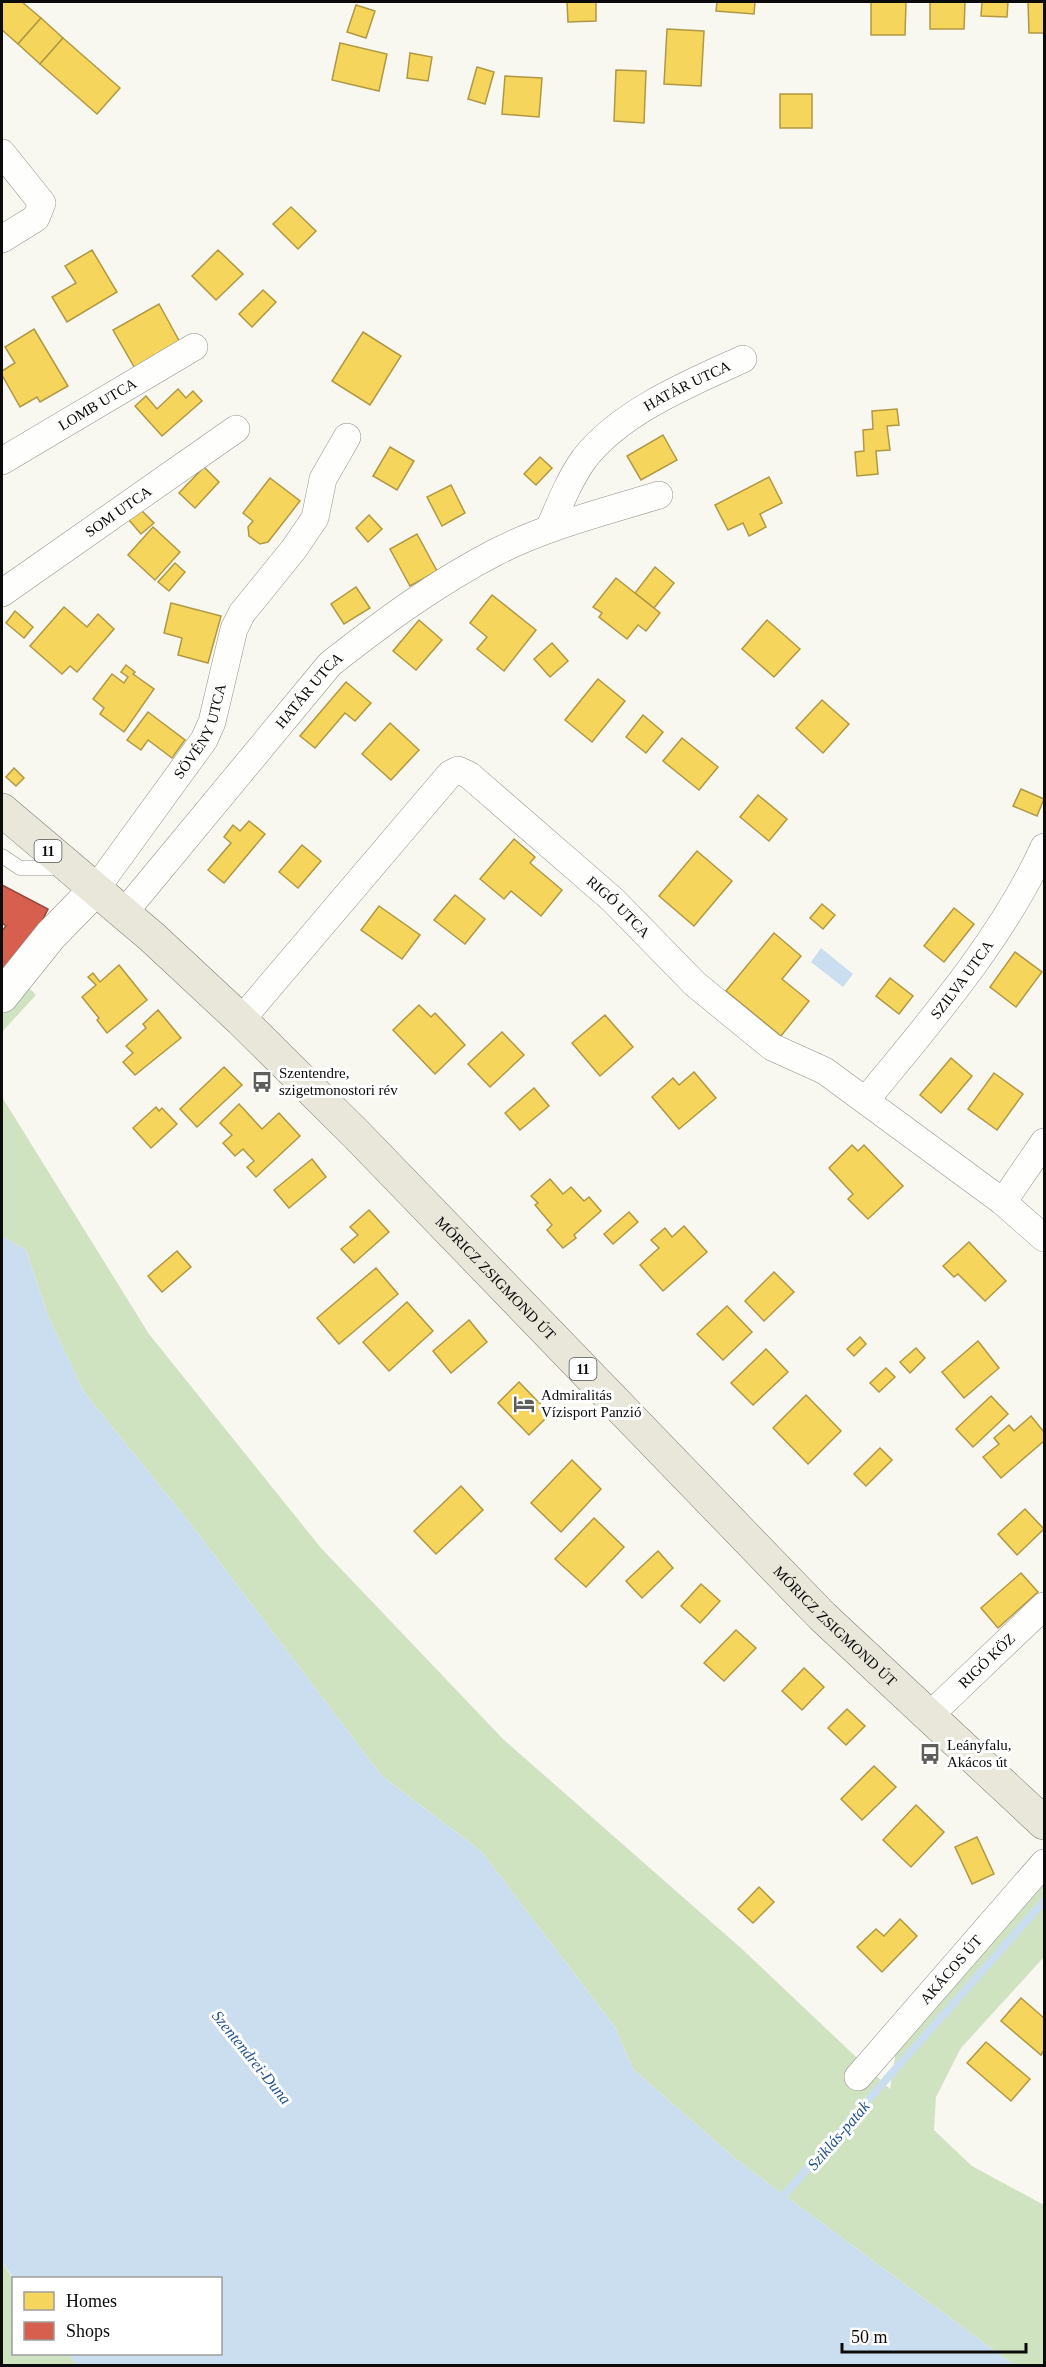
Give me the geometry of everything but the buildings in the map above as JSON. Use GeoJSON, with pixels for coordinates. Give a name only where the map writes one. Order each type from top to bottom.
{"type":"FeatureCollection","features":[{"type":"Feature","properties":{"kind":"main road","name":"11"},"geometry":{"type":"LineString","coordinates":[[2,810],[123,914]]}},
{"type":"Feature","properties":{"kind":"main road","name":"MÓRICZ ZSIGMOND ÚT"},"geometry":{"type":"LineString","coordinates":[[123,914],[152,937],[241,1020],[357,1135],[822,1616],[1044,1823]]}},
{"type":"Feature","properties":{"kind":"street"},"geometry":{"type":"LineString","coordinates":[[2,153],[42,203],[36,218],[2,239]]}},
{"type":"Feature","properties":{"kind":"street","name":"LOMB UTCA"},"geometry":{"type":"LineString","coordinates":[[2,461],[194,346]]}},
{"type":"Feature","properties":{"kind":"street","name":"HATÁR UTCA"},"geometry":{"type":"LineString","coordinates":[[549,529],[568,486],[584,460],[602,439],[618,425],[652,405],[702,377],[743,359]]}},
{"type":"Feature","properties":{"kind":"street","name":"SOM UTCA"},"geometry":{"type":"LineString","coordinates":[[2,593],[236,429]]}},
{"type":"Feature","properties":{"kind":"street","name":"SÖVÉNY UTCA"},"geometry":{"type":"LineString","coordinates":[[2,996],[51,935],[95,890],[204,740],[212,722],[234,629],[242,613],[294,549],[315,518],[323,479],[347,437]]}},
{"type":"Feature","properties":{"kind":"street","name":"HATÁR UTCA"},"geometry":{"type":"LineString","coordinates":[[123,914],[330,664],[398,611],[497,552],[549,529],[659,495]]}},
{"type":"Feature","properties":{"kind":"street","name":"RIGÓ UTCA"},"geometry":{"type":"LineString","coordinates":[[241,1020],[450,774],[458,770],[470,775],[613,900],[696,984],[772,1047],[825,1071],[1003,1202],[1044,1238]]}},
{"type":"Feature","properties":{"kind":"street","name":"SZILVA UTCA"},"geometry":{"type":"LineString","coordinates":[[866,1100],[960,983],[1016,899],[1044,847]]}},
{"type":"Feature","properties":{"kind":"street"},"geometry":{"type":"LineString","coordinates":[[1003,1202],[1044,1142]]}},
{"type":"Feature","properties":{"kind":"street","name":"RIGÓ KÖZ"},"geometry":{"type":"LineString","coordinates":[[929,1716],[1044,1606]]}},
{"type":"Feature","properties":{"kind":"street","name":"AKÁCOS ÚT"},"geometry":{"type":"LineString","coordinates":[[858,2077],[1044,1863]]}},
{"type":"Feature","properties":{"kind":"lane"},"geometry":{"type":"LineString","coordinates":[[2,856],[20,868],[68,868]]}},
{"type":"Feature","properties":{"kind":"green space"},"geometry":{"type":"Polygon","coordinates":[[[2,960],[36,995],[2,1032],[2,960]]]}},
{"type":"Feature","properties":{"kind":"green space"},"geometry":{"type":"Polygon","coordinates":[[[2,1097],[149,1334],[321,1548],[503,1739],[742,1949],[890,2089],[896,2051],[1044,1882],[1044,1957],[961,2048],[936,2097],[934,2130],[972,2166],[1044,2205],[1044,2365],[1014,2365],[737,2160],[633,2069],[615,2027],[481,1851],[382,1776],[190,1523],[84,1392],[49,1318],[26,1250],[2,1236],[2,1097]]]}},
{"type":"Feature","properties":{"kind":"green space"},"geometry":{"type":"Polygon","coordinates":[[[2,2262],[12,2277],[12,2355],[69,2355],[77,2365],[2,2365],[2,2262]]]}},
{"type":"Feature","properties":{"kind":"water"},"geometry":{"type":"Polygon","coordinates":[[[821,948],[853,974],[843,987],[811,962],[821,948]]]}},
{"type":"Feature","properties":{"kind":"water","name":"Szentendrei-Duna"},"geometry":{"type":"Polygon","coordinates":[[[2,1236],[26,1250],[49,1318],[84,1392],[190,1523],[382,1776],[481,1851],[615,2027],[633,2069],[737,2160],[1014,2365],[77,2365],[69,2355],[222,2355],[222,2277],[13,2277],[2,2262],[2,1236]]]}},
{"type":"Feature","properties":{"kind":"waterway","name":"Sziklás-patak"},"geometry":{"type":"LineString","coordinates":[[777,2203],[1044,1901]]}},
{"type":"Feature","properties":{"kind":"place","name":"Szentendre, szigetmonostori rév"},"geometry":{"type":"Point","coordinates":[262,1082]}},
{"type":"Feature","properties":{"kind":"place","name":"Admiralitás Vízisport Panzió"},"geometry":{"type":"Point","coordinates":[524,1404]}},
{"type":"Feature","properties":{"kind":"place","name":"Leányfalu, Akácos út"},"geometry":{"type":"Point","coordinates":[930,1754]}}]}
